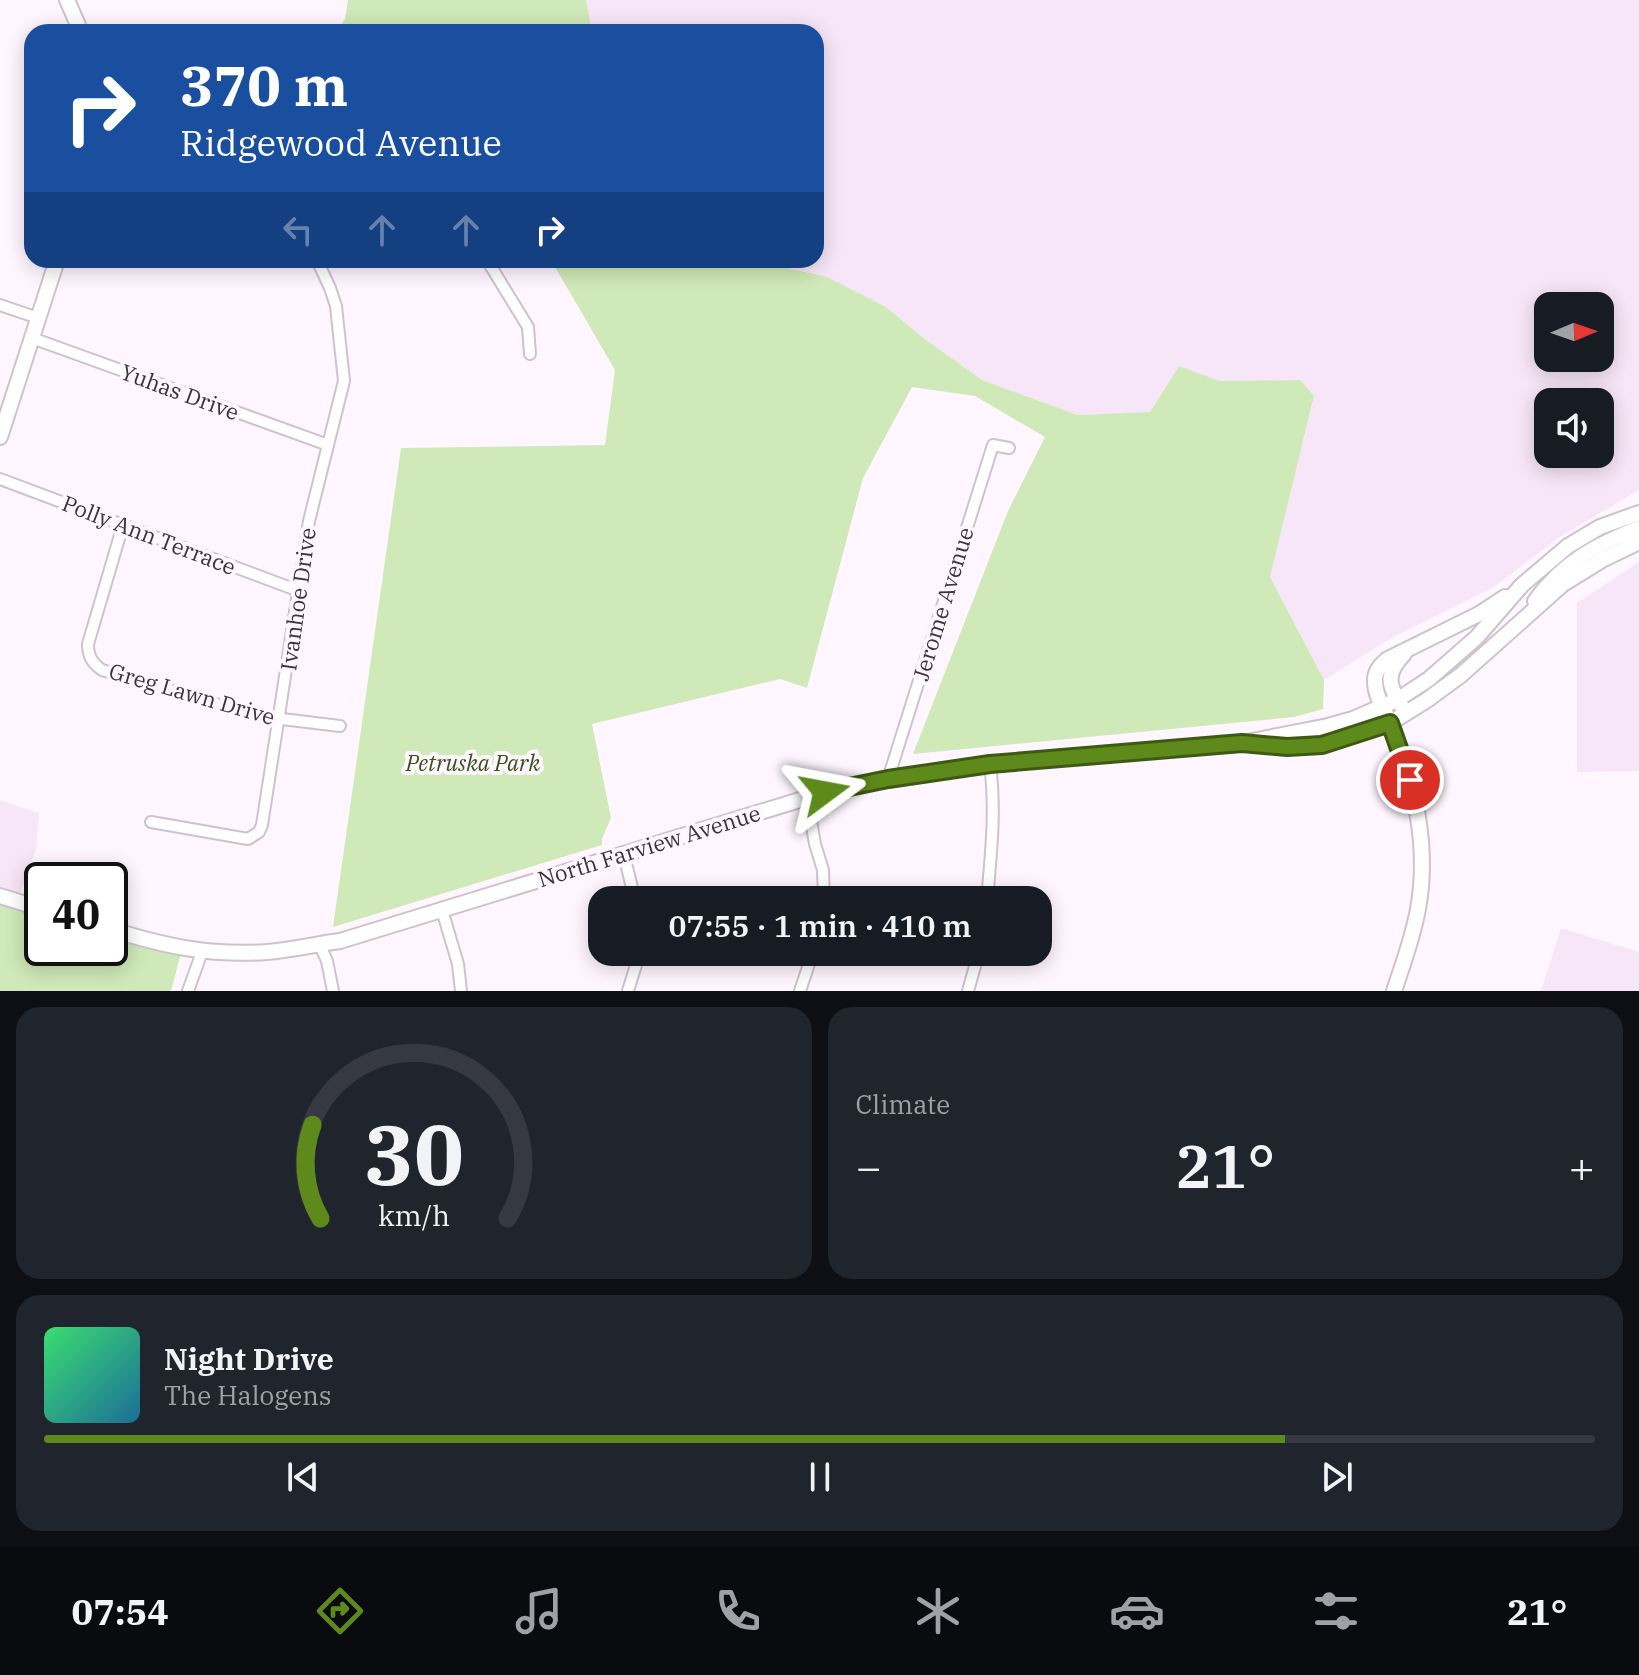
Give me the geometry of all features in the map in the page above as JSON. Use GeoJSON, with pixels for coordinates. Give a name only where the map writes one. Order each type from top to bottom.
{"type":"FeatureCollection","features":[{"type":"Feature","properties":{"kind":"street"},"geometry":{"type":"LineString","coordinates":[[67,0],[78,24]]}},
{"type":"Feature","properties":{"kind":"street"},"geometry":{"type":"LineString","coordinates":[[1,431],[54,268]]}},
{"type":"Feature","properties":{"kind":"street","name":"Ivanhoe Drive"},"geometry":{"type":"LineString","coordinates":[[151,822],[248,839],[262,825],[309,521],[342,395],[344,368],[336,306],[321,268]]}},
{"type":"Feature","properties":{"kind":"street"},"geometry":{"type":"LineString","coordinates":[[492,268],[528,327],[530,354]]}},
{"type":"Feature","properties":{"kind":"street"},"geometry":{"type":"LineString","coordinates":[[0,305],[38,318]]}},
{"type":"Feature","properties":{"kind":"street","name":"Yuhas Drive"},"geometry":{"type":"LineString","coordinates":[[32,338],[328,445]]}},
{"type":"Feature","properties":{"kind":"street","name":"Jerome Avenue"},"geometry":{"type":"LineString","coordinates":[[888,779],[993,445],[1009,448]]}},
{"type":"Feature","properties":{"kind":"street","name":"Polly Ann Terrace"},"geometry":{"type":"LineString","coordinates":[[0,479],[299,591]]}},
{"type":"Feature","properties":{"kind":"street","name":"North Farview Avenue"},"geometry":{"type":"LineString","coordinates":[[128,935],[202,952],[237,954],[340,941],[842,787],[990,764],[1242,743],[1328,726],[1382,708],[1429,679],[1477,637],[1522,585],[1568,546],[1600,527],[1639,513]]}},
{"type":"Feature","properties":{"kind":"street","name":"Greg Lawn Drive"},"geometry":{"type":"LineString","coordinates":[[123,525],[88,644],[90,659],[95,665],[130,679],[257,716],[340,726]]}},
{"type":"Feature","properties":{"kind":"street"},"geometry":{"type":"LineString","coordinates":[[1518,624],[1543,589],[1562,571],[1590,549],[1639,528]]}},
{"type":"Feature","properties":{"kind":"street","name":"North Farview Avenue"},"geometry":{"type":"LineString","coordinates":[[1242,743],[1287,747],[1322,745],[1390,723],[1461,675],[1563,584],[1639,542]]}},
{"type":"Feature","properties":{"kind":"street"},"geometry":{"type":"LineString","coordinates":[[1394,991],[1418,912],[1422,858],[1415,797],[1405,763],[1382,708],[1375,678],[1378,668],[1388,659],[1479,614],[1522,585]]}},
{"type":"Feature","properties":{"kind":"street"},"geometry":{"type":"LineString","coordinates":[[1407,651],[1394,664],[1389,676],[1397,700],[1407,713]]}},
{"type":"Feature","properties":{"kind":"street"},"geometry":{"type":"LineString","coordinates":[[988,886],[994,828],[990,764]]}},
{"type":"Feature","properties":{"kind":"street"},"geometry":{"type":"LineString","coordinates":[[807,797],[824,886]]}},
{"type":"Feature","properties":{"kind":"street"},"geometry":{"type":"LineString","coordinates":[[624,855],[632,886]]}},
{"type":"Feature","properties":{"kind":"street"},"geometry":{"type":"LineString","coordinates":[[0,896],[24,903]]}},
{"type":"Feature","properties":{"kind":"street"},"geometry":{"type":"LineString","coordinates":[[442,910],[458,964],[461,991]]}},
{"type":"Feature","properties":{"kind":"street"},"geometry":{"type":"LineString","coordinates":[[319,943],[327,961],[333,991]]}},
{"type":"Feature","properties":{"kind":"street"},"geometry":{"type":"LineString","coordinates":[[188,991],[202,952]]}},
{"type":"Feature","properties":{"kind":"street"},"geometry":{"type":"LineString","coordinates":[[628,991],[636,966]]}},
{"type":"Feature","properties":{"kind":"street"},"geometry":{"type":"LineString","coordinates":[[800,991],[808,966]]}},
{"type":"Feature","properties":{"kind":"street"},"geometry":{"type":"LineString","coordinates":[[968,991],[975,966]]}},
{"type":"Feature","properties":{"kind":"shaded area"},"geometry":{"type":"Polygon","coordinates":[[[586,0],[1639,0],[1639,490],[1558,538],[1494,587],[1395,636],[1324,680],[1270,577],[1314,397],[1300,380],[1220,381],[1179,366],[1150,412],[1078,415],[982,380],[886,307],[827,277],[788,268],[824,268],[824,24],[590,24],[586,0]]]}},
{"type":"Feature","properties":{"kind":"shaded area"},"geometry":{"type":"Polygon","coordinates":[[[1639,562],[1639,771],[1577,772],[1577,603],[1639,562]]]}},
{"type":"Feature","properties":{"kind":"shaded area"},"geometry":{"type":"Polygon","coordinates":[[[0,800],[39,813],[36,850],[32,862],[24,862],[24,882],[17,901],[0,896],[0,800]]]}},
{"type":"Feature","properties":{"kind":"shaded area"},"geometry":{"type":"Polygon","coordinates":[[[1561,928],[1639,952],[1639,991],[1541,991],[1561,928]]]}},
{"type":"Feature","properties":{"kind":"green space"},"geometry":{"type":"Polygon","coordinates":[[[348,0],[586,0],[590,24],[342,24],[348,0]]]}},
{"type":"Feature","properties":{"kind":"green space","name":"Petruska Park"},"geometry":{"type":"Polygon","coordinates":[[[556,268],[788,268],[827,277],[886,307],[982,380],[1078,415],[1150,412],[1179,366],[1220,381],[1300,380],[1314,396],[1270,577],[1324,680],[1323,709],[1294,717],[913,754],[1008,511],[1045,437],[975,396],[912,387],[863,478],[807,688],[780,679],[592,724],[611,818],[602,845],[333,927],[401,448],[605,445],[615,370],[556,268]]]}},
{"type":"Feature","properties":{"kind":"green space"},"geometry":{"type":"Polygon","coordinates":[[[0,896],[24,903],[24,966],[128,966],[128,934],[182,949],[171,991],[0,991],[0,896]]]}},
{"type":"Feature","properties":{"kind":"route"},"geometry":{"type":"LineString","coordinates":[[825,792],[990,764],[1242,743],[1287,747],[1322,745],[1390,723],[1410,780]]}}]}
